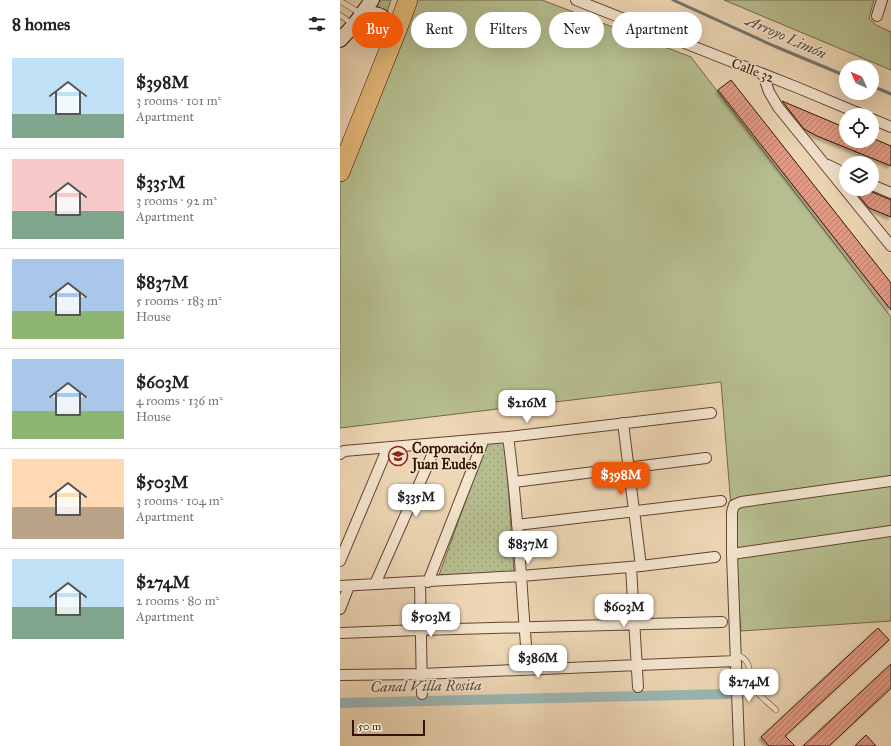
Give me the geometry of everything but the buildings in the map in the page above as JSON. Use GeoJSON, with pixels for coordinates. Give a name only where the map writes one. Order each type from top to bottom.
{"type":"FeatureCollection","features":[{"type":"Feature","properties":{"kind":"highway"},"geometry":{"type":"LineString","coordinates":[[391,12],[394,0]]}},
{"type":"Feature","properties":{"kind":"highway"},"geometry":{"type":"LineString","coordinates":[[340,172],[398,30],[408,0]]}},
{"type":"Feature","properties":{"kind":"highway"},"geometry":{"type":"LineString","coordinates":[[340,141],[378,48]]}},
{"type":"Feature","properties":{"kind":"street"},"geometry":{"type":"LineString","coordinates":[[364,12],[372,0]]}},
{"type":"Feature","properties":{"kind":"street","name":"Calle 32"},"geometry":{"type":"LineString","coordinates":[[576,0],[846,108]]}},
{"type":"Feature","properties":{"kind":"street"},"geometry":{"type":"LineString","coordinates":[[877,16],[882,0]]}},
{"type":"Feature","properties":{"kind":"street"},"geometry":{"type":"LineString","coordinates":[[340,40],[352,27]]}},
{"type":"Feature","properties":{"kind":"street"},"geometry":{"type":"LineString","coordinates":[[763,74],[769,92],[778,107],[891,246]]}},
{"type":"Feature","properties":{"kind":"street"},"geometry":{"type":"LineString","coordinates":[[879,122],[891,127]]}},
{"type":"Feature","properties":{"kind":"street"},"geometry":{"type":"LineString","coordinates":[[825,164],[839,171]]}},
{"type":"Feature","properties":{"kind":"street"},"geometry":{"type":"LineString","coordinates":[[879,188],[891,194]]}},
{"type":"Feature","properties":{"kind":"street"},"geometry":{"type":"LineString","coordinates":[[340,454],[344,451],[508,437],[711,413]]}},
{"type":"Feature","properties":{"kind":"street"},"geometry":{"type":"LineString","coordinates":[[623,423],[634,511],[636,567],[635,624],[638,687]]}},
{"type":"Feature","properties":{"kind":"street"},"geometry":{"type":"LineString","coordinates":[[508,437],[514,482],[528,669]]}},
{"type":"Feature","properties":{"kind":"street"},"geometry":{"type":"LineString","coordinates":[[422,694],[420,630],[424,582],[484,439]]}},
{"type":"Feature","properties":{"kind":"street"},"geometry":{"type":"LineString","coordinates":[[376,584],[437,444]]}},
{"type":"Feature","properties":{"kind":"street"},"geometry":{"type":"LineString","coordinates":[[340,561],[388,447]]}},
{"type":"Feature","properties":{"kind":"street"},"geometry":{"type":"LineString","coordinates":[[514,482],[706,458]]}},
{"type":"Feature","properties":{"kind":"street"},"geometry":{"type":"LineString","coordinates":[[739,746],[732,554],[732,512],[734,505],[742,502],[891,481]]}},
{"type":"Feature","properties":{"kind":"street"},"geometry":{"type":"LineString","coordinates":[[517,525],[721,501]]}},
{"type":"Feature","properties":{"kind":"street"},"geometry":{"type":"LineString","coordinates":[[732,554],[891,531]]}},
{"type":"Feature","properties":{"kind":"street"},"geometry":{"type":"LineString","coordinates":[[340,609],[344,586],[521,576],[636,567],[715,557]]}},
{"type":"Feature","properties":{"kind":"street"},"geometry":{"type":"LineString","coordinates":[[340,634],[420,630],[722,622]]}},
{"type":"Feature","properties":{"kind":"street"},"geometry":{"type":"LineString","coordinates":[[340,675],[422,674],[637,665],[736,657]]}},
{"type":"Feature","properties":{"kind":"lane"},"geometry":{"type":"LineString","coordinates":[[340,1],[352,14]]}},
{"type":"Feature","properties":{"kind":"lane"},"geometry":{"type":"LineString","coordinates":[[341,16],[352,19]]}},
{"type":"Feature","properties":{"kind":"lane"},"geometry":{"type":"LineString","coordinates":[[736,657],[742,656],[748,663],[752,682],[758,692],[776,710]]}},
{"type":"Feature","properties":{"kind":"green space"},"geometry":{"type":"Polygon","coordinates":[[[374,0],[391,0],[387,12],[378,12],[374,9],[374,0]]]}},
{"type":"Feature","properties":{"kind":"green space"},"geometry":{"type":"Polygon","coordinates":[[[412,0],[542,0],[573,12],[549,12],[549,48],[604,48],[604,24],[612,27],[612,48],[667,48],[691,57],[891,317],[891,621],[741,631],[721,382],[340,428],[340,181],[393,48],[403,48],[403,23],[412,0]]]}},
{"type":"Feature","properties":{"kind":"green space"},"geometry":{"type":"Polygon","coordinates":[[[724,0],[874,0],[869,18],[876,25],[891,32],[891,70],[879,65],[879,60],[867,60],[724,0]]]}},
{"type":"Feature","properties":{"kind":"green space"},"geometry":{"type":"Polygon","coordinates":[[[505,441],[514,572],[439,575],[487,442],[505,441]]]}},
{"type":"Feature","properties":{"kind":"waterway","name":"Arroyo Limón"},"geometry":{"type":"LineString","coordinates":[[673,0],[774,46],[839,73]]}},
{"type":"Feature","properties":{"kind":"waterway","name":"Arroyo Limón"},"geometry":{"type":"LineString","coordinates":[[879,89],[891,94]]}},
{"type":"Feature","properties":{"kind":"waterway","name":"Canal Villa Rosita"},"geometry":{"type":"LineString","coordinates":[[340,703],[728,694]]}},
{"type":"Feature","properties":{"kind":"place","name":"Corporación Juan Eudes"},"geometry":{"type":"Point","coordinates":[398,456]}}]}
